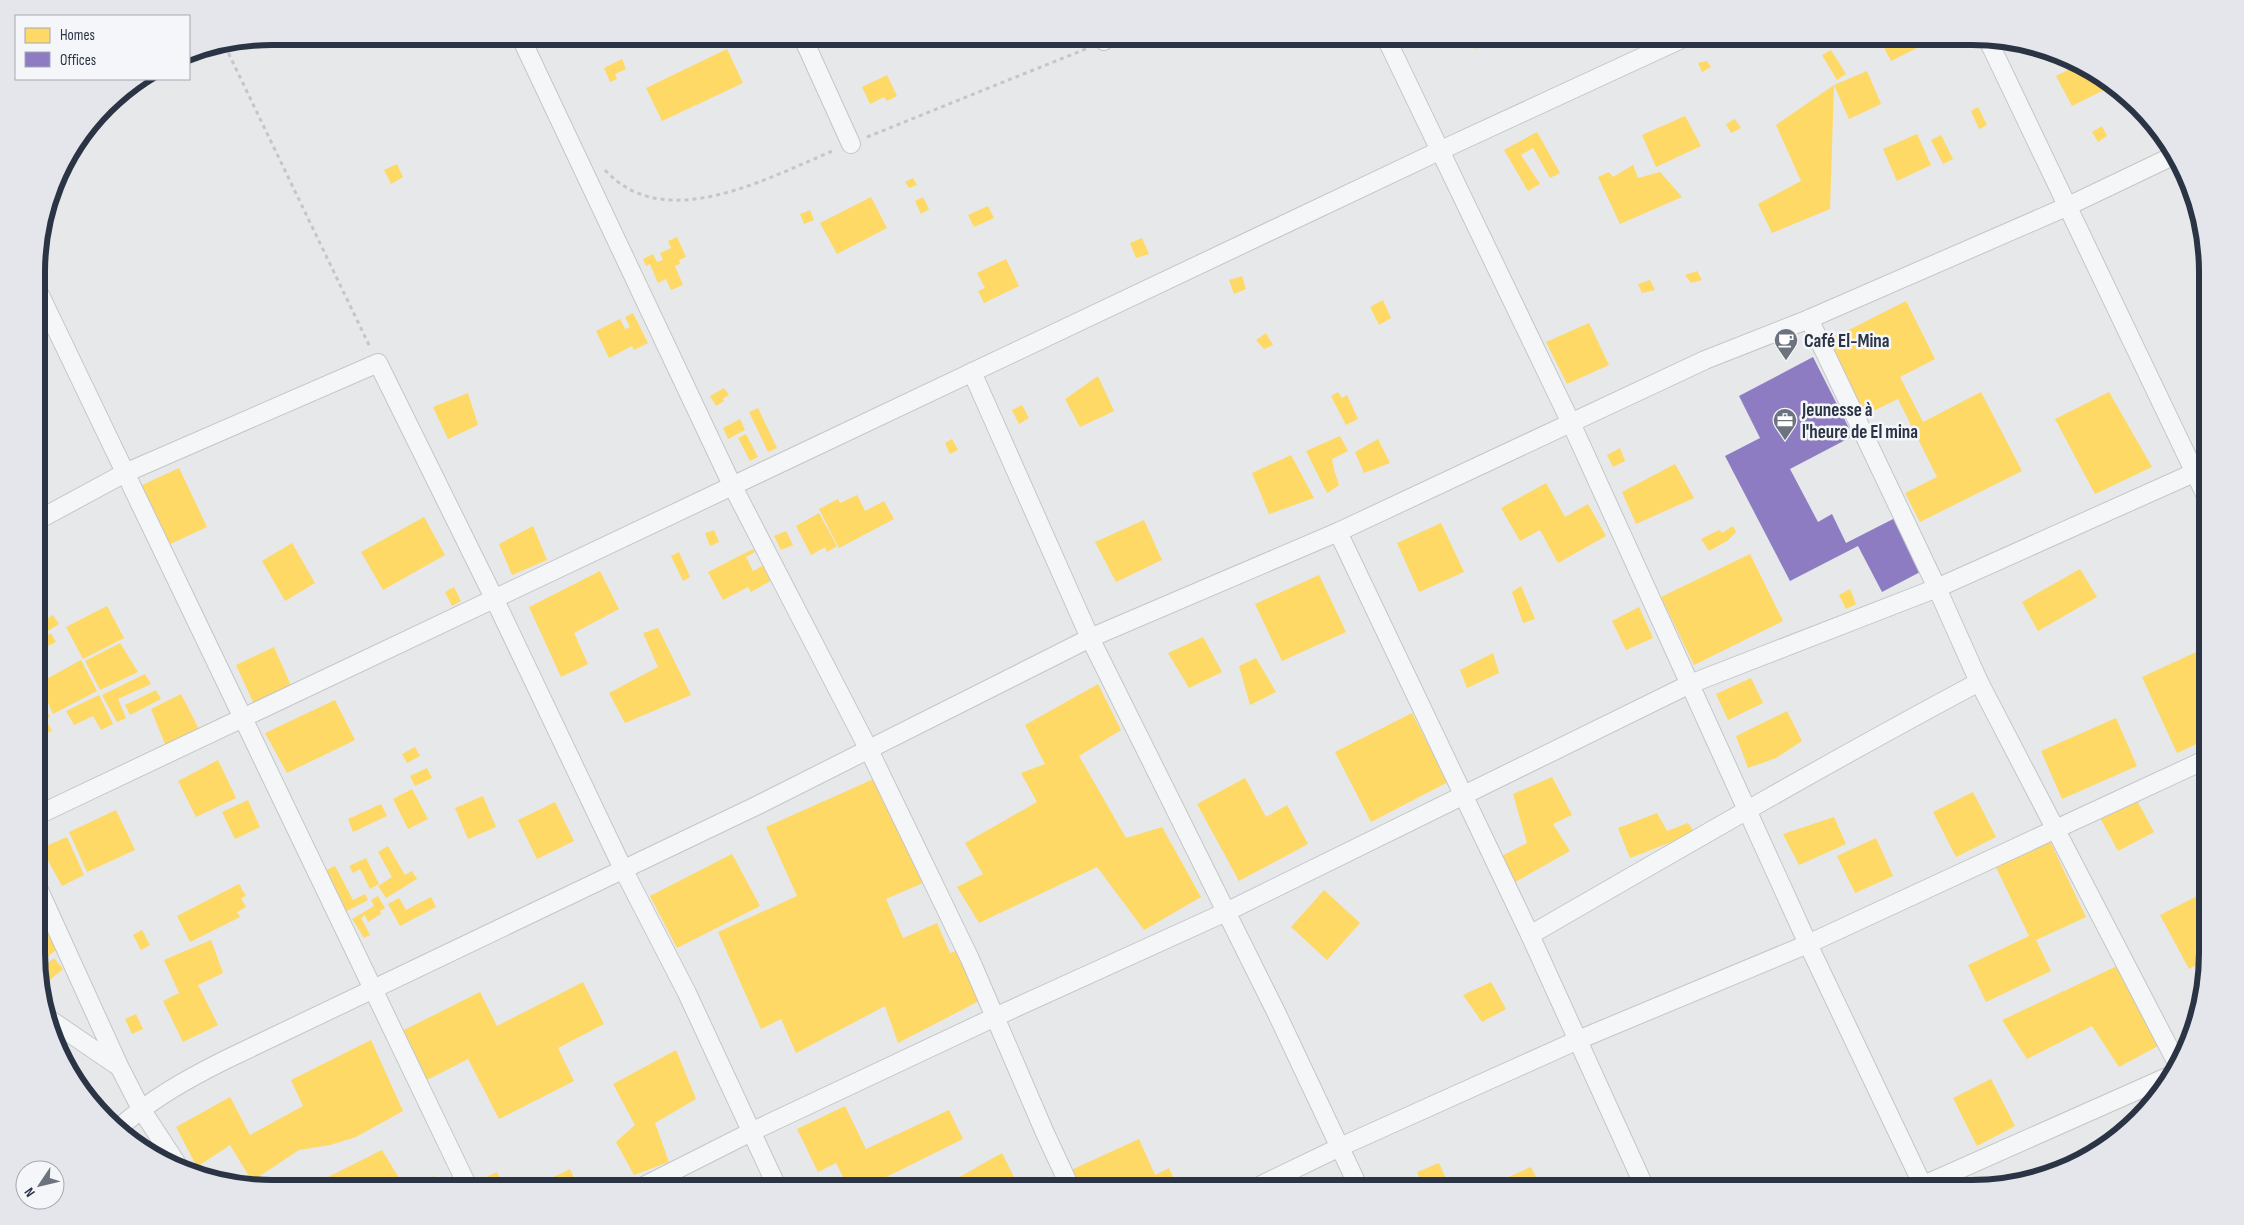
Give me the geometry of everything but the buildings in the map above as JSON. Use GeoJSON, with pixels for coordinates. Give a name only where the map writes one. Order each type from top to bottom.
{"type":"FeatureCollection","features":[{"type":"Feature","properties":{"kind":"street"},"geometry":{"type":"LineString","coordinates":[[524,45],[732,484],[870,750],[970,959],[1068,1180]]}},
{"type":"Feature","properties":{"kind":"street"},"geometry":{"type":"LineString","coordinates":[[806,45],[851,144]]}},
{"type":"Feature","properties":{"kind":"street"},"geometry":{"type":"LineString","coordinates":[[1389,45],[1570,423],[1918,1180]]}},
{"type":"Feature","properties":{"kind":"street"},"geometry":{"type":"LineString","coordinates":[[45,812],[732,484],[1440,151],[1653,45]]}},
{"type":"Feature","properties":{"kind":"street"},"geometry":{"type":"LineString","coordinates":[[1990,45],[2066,207],[2199,464]]}},
{"type":"Feature","properties":{"kind":"street"},"geometry":{"type":"LineString","coordinates":[[123,1125],[170,1088],[225,1060],[870,750],[962,701],[1090,638],[1338,532],[1705,360],[1809,319],[2066,207],[2168,158]]}},
{"type":"Feature","properties":{"kind":"street"},"geometry":{"type":"LineString","coordinates":[[45,306],[374,987],[465,1180]]}},
{"type":"Feature","properties":{"kind":"street"},"geometry":{"type":"LineString","coordinates":[[1809,319],[1937,588],[1979,682],[2174,1056]]}},
{"type":"Feature","properties":{"kind":"street"},"geometry":{"type":"LineString","coordinates":[[45,516],[125,473],[378,363],[686,993],[774,1180]]}},
{"type":"Feature","properties":{"kind":"street"},"geometry":{"type":"LineString","coordinates":[[972,372],[1090,638],[1226,912],[1355,1180]]}},
{"type":"Feature","properties":{"kind":"street"},"geometry":{"type":"LineString","coordinates":[[656,1180],[751,1132],[1226,912],[1690,684],[1937,588],[2199,471]]}},
{"type":"Feature","properties":{"kind":"street"},"geometry":{"type":"LineString","coordinates":[[1338,532],[1530,935],[1641,1180]]}},
{"type":"Feature","properties":{"kind":"street"},"geometry":{"type":"LineString","coordinates":[[1530,935],[1862,744],[1979,682]]}},
{"type":"Feature","properties":{"kind":"street"},"geometry":{"type":"LineString","coordinates":[[1272,1180],[1340,1147],[1578,1040],[1808,944],[2056,827],[2199,763]]}},
{"type":"Feature","properties":{"kind":"street"},"geometry":{"type":"LineString","coordinates":[[45,903],[119,1066],[141,1109],[173,1157]]}},
{"type":"Feature","properties":{"kind":"street"},"geometry":{"type":"LineString","coordinates":[[56,1024],[119,1066]]}},
{"type":"Feature","properties":{"kind":"street"},"geometry":{"type":"LineString","coordinates":[[1937,1180],[2160,1080]]}},
{"type":"Feature","properties":{"kind":"path"},"geometry":{"type":"LineString","coordinates":[[227,49],[378,363]]}},
{"type":"Feature","properties":{"kind":"place","name":"Café El-Mina"},"geometry":{"type":"Point","coordinates":[1786,361]}},
{"type":"Feature","properties":{"kind":"place","name":"Jeunesse à l'heure de El mina"},"geometry":{"type":"Point","coordinates":[1785,441]}}]}
